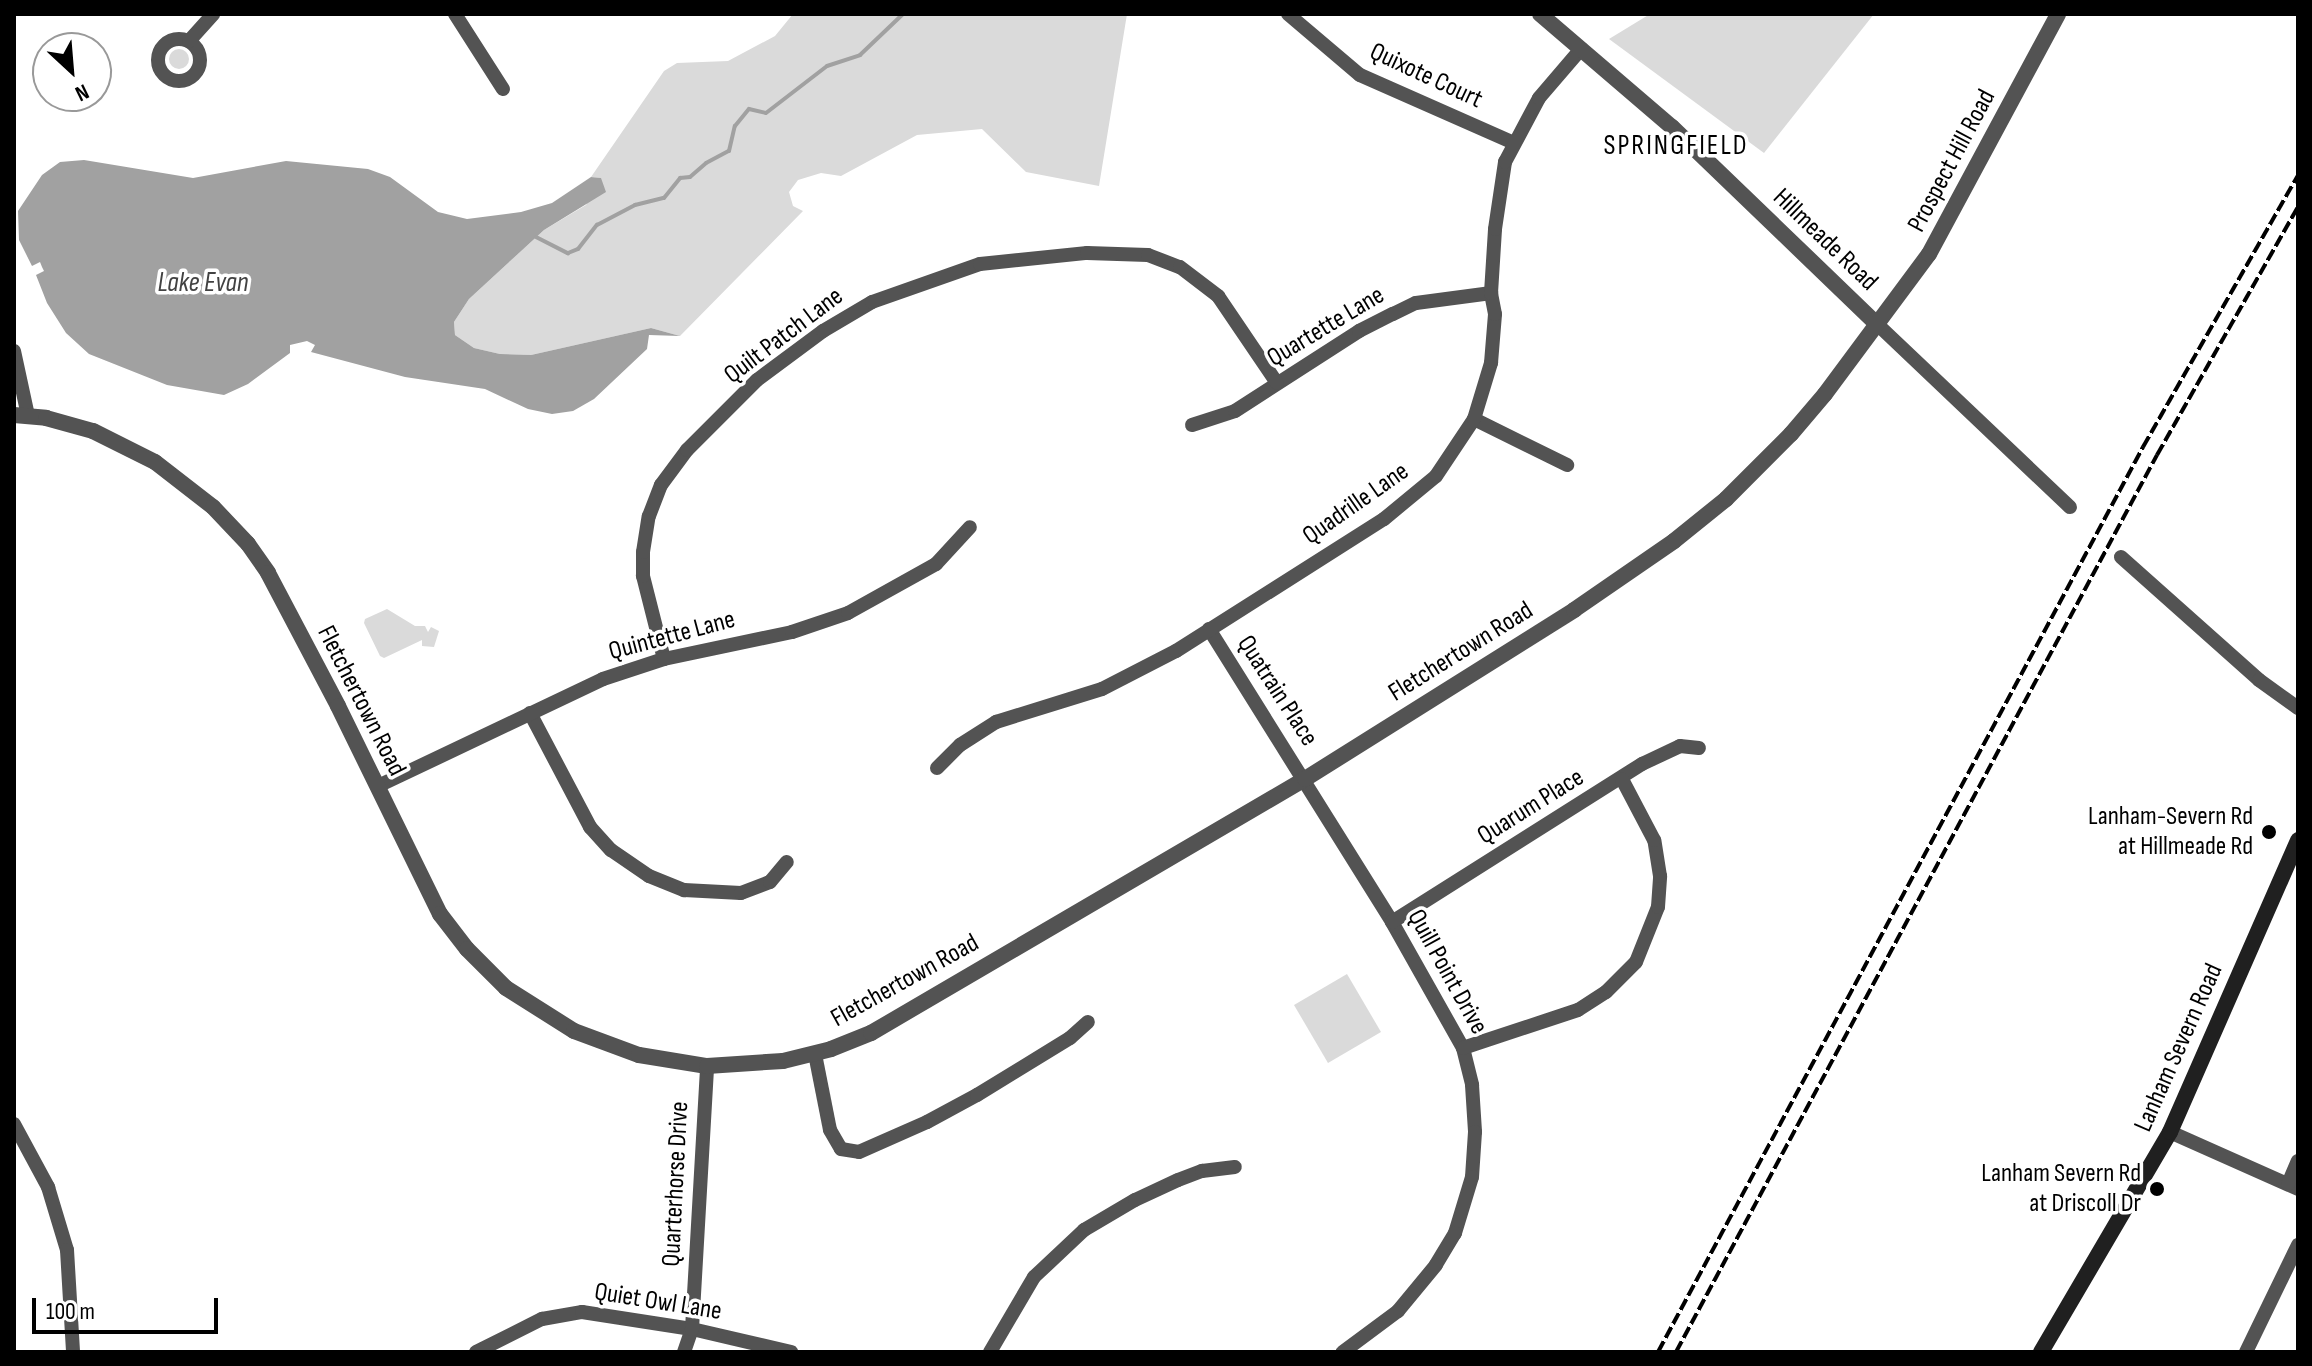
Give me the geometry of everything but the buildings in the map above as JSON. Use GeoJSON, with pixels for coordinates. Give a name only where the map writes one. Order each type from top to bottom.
{"type":"FeatureCollection","features":[{"type":"Feature","properties":{"kind":"main road","name":"Lanham Severn Road"},"geometry":{"type":"LineString","coordinates":[[2041,1352],[2170,1132],[2298,840]]}},
{"type":"Feature","properties":{"kind":"street"},"geometry":{"type":"LineString","coordinates":[[189,41],[213,14]]}},
{"type":"Feature","properties":{"kind":"street"},"geometry":{"type":"LineString","coordinates":[[455,14],[503,89]]}},
{"type":"Feature","properties":{"kind":"street","name":"Quixote Court"},"geometry":{"type":"LineString","coordinates":[[1288,14],[1360,75],[1514,143]]}},
{"type":"Feature","properties":{"kind":"street","name":"Hillmeade Road"},"geometry":{"type":"LineString","coordinates":[[1540,14],[1690,144],[2070,507]]}},
{"type":"Feature","properties":{"kind":"street","name":"Prospect Hill Road"},"geometry":{"type":"LineString","coordinates":[[1877,324],[1929,254],[2058,14]]}},
{"type":"Feature","properties":{"kind":"street","name":"Quadrille Lane"},"geometry":{"type":"LineString","coordinates":[[937,768],[960,745],[996,722],[1102,689],[1176,651],[1407,503],[1449,461],[1474,419],[1485,391],[1494,343],[1495,314],[1491,293],[1499,184],[1514,143],[1539,98],[1581,49]]}},
{"type":"Feature","properties":{"kind":"street","name":"Quilt Patch Lane"},"geometry":{"type":"LineString","coordinates":[[664,659],[643,576],[649,516],[661,485],[687,450],[757,380],[823,331],[872,302],[980,264],[1087,253],[1148,255],[1180,267],[1218,296],[1277,383]]}},
{"type":"Feature","properties":{"kind":"street","name":"Quartette Lane"},"geometry":{"type":"LineString","coordinates":[[1192,425],[1235,411],[1359,331],[1416,303],[1491,293]]}},
{"type":"Feature","properties":{"kind":"street","name":"Fletchertown Road"},"geometry":{"type":"LineString","coordinates":[[21,415],[69,423],[120,443],[194,489],[232,526],[268,573],[440,914],[467,949],[506,988],[541,1013],[598,1042],[639,1055],[707,1066],[743,1066],[815,1054],[871,1033],[1305,779],[1574,610],[1674,541],[1726,499],[1791,434],[1877,324]]}},
{"type":"Feature","properties":{"kind":"street"},"geometry":{"type":"LineString","coordinates":[[14,351],[21,415]]}},
{"type":"Feature","properties":{"kind":"street"},"geometry":{"type":"LineString","coordinates":[[1474,419],[1567,465]]}},
{"type":"Feature","properties":{"kind":"street","name":"Quintette Lane"},"geometry":{"type":"LineString","coordinates":[[378,786],[603,679],[664,659],[792,632],[848,613],[936,564],[970,527]]}},
{"type":"Feature","properties":{"kind":"street"},"geometry":{"type":"LineString","coordinates":[[2121,557],[2259,680],[2298,708]]}},
{"type":"Feature","properties":{"kind":"street","name":"Quatrain Place"},"geometry":{"type":"LineString","coordinates":[[1209,629],[1305,779]]}},
{"type":"Feature","properties":{"kind":"street"},"geometry":{"type":"LineString","coordinates":[[530,713],[590,827],[611,850],[649,876],[684,890],[741,893],[770,882],[787,862]]}},
{"type":"Feature","properties":{"kind":"street","name":"Quarum Place"},"geometry":{"type":"LineString","coordinates":[[1392,922],[1666,751],[1680,746],[1699,748]]}},
{"type":"Feature","properties":{"kind":"street","name":"Quill Point Drive"},"geometry":{"type":"LineString","coordinates":[[1305,779],[1392,922],[1463,1048],[1472,1085],[1475,1132],[1472,1177],[1463,1214],[1446,1249],[1419,1288],[1381,1327],[1343,1352]]}},
{"type":"Feature","properties":{"kind":"street"},"geometry":{"type":"LineString","coordinates":[[1463,1048],[1578,1010],[1606,992],[1636,962],[1658,907],[1660,876],[1651,830],[1622,779]]}},
{"type":"Feature","properties":{"kind":"street"},"geometry":{"type":"LineString","coordinates":[[815,1054],[830,1130],[841,1149],[859,1152],[891,1140],[977,1095],[1070,1038],[1088,1022]]}},
{"type":"Feature","properties":{"kind":"street","name":"Quarterhorse Drive"},"geometry":{"type":"LineString","coordinates":[[684,1352],[692,1329],[707,1066]]}},
{"type":"Feature","properties":{"kind":"street"},"geometry":{"type":"LineString","coordinates":[[14,1124],[48,1187],[67,1250],[73,1352]]}},
{"type":"Feature","properties":{"kind":"street"},"geometry":{"type":"LineString","coordinates":[[2170,1132],[2293,1187],[2298,1161]]}},
{"type":"Feature","properties":{"kind":"street"},"geometry":{"type":"LineString","coordinates":[[990,1352],[1034,1277],[1084,1230],[1135,1200],[1178,1180],[1202,1171],[1235,1167]]}},
{"type":"Feature","properties":{"kind":"street"},"geometry":{"type":"LineString","coordinates":[[2246,1352],[2298,1245]]}},
{"type":"Feature","properties":{"kind":"street","name":"Quiet Owl Lane"},"geometry":{"type":"LineString","coordinates":[[476,1352],[522,1327],[563,1314],[605,1313],[791,1352]]}},
{"type":"Feature","properties":{"kind":"shaded area"},"geometry":{"type":"Polygon","coordinates":[[[793,14],[1127,14],[1099,186],[1026,172],[982,129],[917,135],[841,176],[821,173],[798,180],[789,192],[793,206],[803,211],[680,336],[651,328],[531,355],[500,354],[474,348],[455,335],[454,322],[469,299],[544,230],[586,205],[601,178],[591,177],[664,71],[677,63],[728,61],[775,36],[793,14]]]}},
{"type":"Feature","properties":{"kind":"shaded area"},"geometry":{"type":"Polygon","coordinates":[[[1650,14],[1874,14],[1764,153],[1609,39],[1650,14]]]}},
{"type":"Feature","properties":{"kind":"shaded area"},"geometry":{"type":"Polygon","coordinates":[[[179,49],[186,52],[189,59],[186,66],[179,69],[172,66],[169,59],[172,52],[179,49]]]}},
{"type":"Feature","properties":{"kind":"shaded area"},"geometry":{"type":"Polygon","coordinates":[[[387,609],[415,626],[425,626],[428,632],[431,627],[439,631],[434,647],[422,646],[422,640],[384,658],[380,656],[364,623],[365,619],[387,609]]]}},
{"type":"Feature","properties":{"kind":"shaded area"},"geometry":{"type":"Polygon","coordinates":[[[1347,974],[1381,1032],[1328,1063],[1294,1005],[1347,974]]]}},
{"type":"Feature","properties":{"kind":"water","name":"Lake Evan"},"geometry":{"type":"Polygon","coordinates":[[[84,160],[193,178],[286,161],[368,169],[390,177],[438,212],[467,219],[521,212],[552,203],[591,177],[601,178],[606,192],[544,230],[469,299],[454,322],[455,335],[474,348],[500,354],[531,355],[651,328],[680,336],[649,335],[647,349],[594,399],[573,411],[552,414],[528,409],[485,389],[405,377],[311,352],[315,345],[307,341],[290,345],[290,353],[248,384],[224,395],[167,385],[89,354],[66,333],[47,303],[36,275],[44,271],[40,262],[32,266],[19,240],[18,211],[42,175],[60,162],[84,160]]]}},
{"type":"Feature","properties":{"kind":"waterway"},"geometry":{"type":"LineString","coordinates":[[536,237],[568,253],[578,249],[597,225],[635,205],[664,198],[680,178],[690,177],[706,163],[729,151],[735,126],[749,109],[766,113],[827,66],[860,55],[903,14]]}},
{"type":"Feature","properties":{"kind":"railway"},"geometry":{"type":"LineString","coordinates":[[1658,1352],[2143,447],[2298,175]]}},
{"type":"Feature","properties":{"kind":"railway"},"geometry":{"type":"LineString","coordinates":[[1676,1352],[2157,455],[2298,207]]}},
{"type":"Feature","properties":{"kind":"place","name":"Lanham-Severn Rd at Hillmeade Rd"},"geometry":{"type":"Point","coordinates":[2269,832]}},
{"type":"Feature","properties":{"kind":"place","name":"Lanham Severn Rd at Driscoll Dr"},"geometry":{"type":"Point","coordinates":[2157,1189]}},
{"type":"Feature","properties":{"kind":"district","name":"SPRINGFIELD"},"geometry":{"type":"Point","coordinates":[1676,146]}}]}
